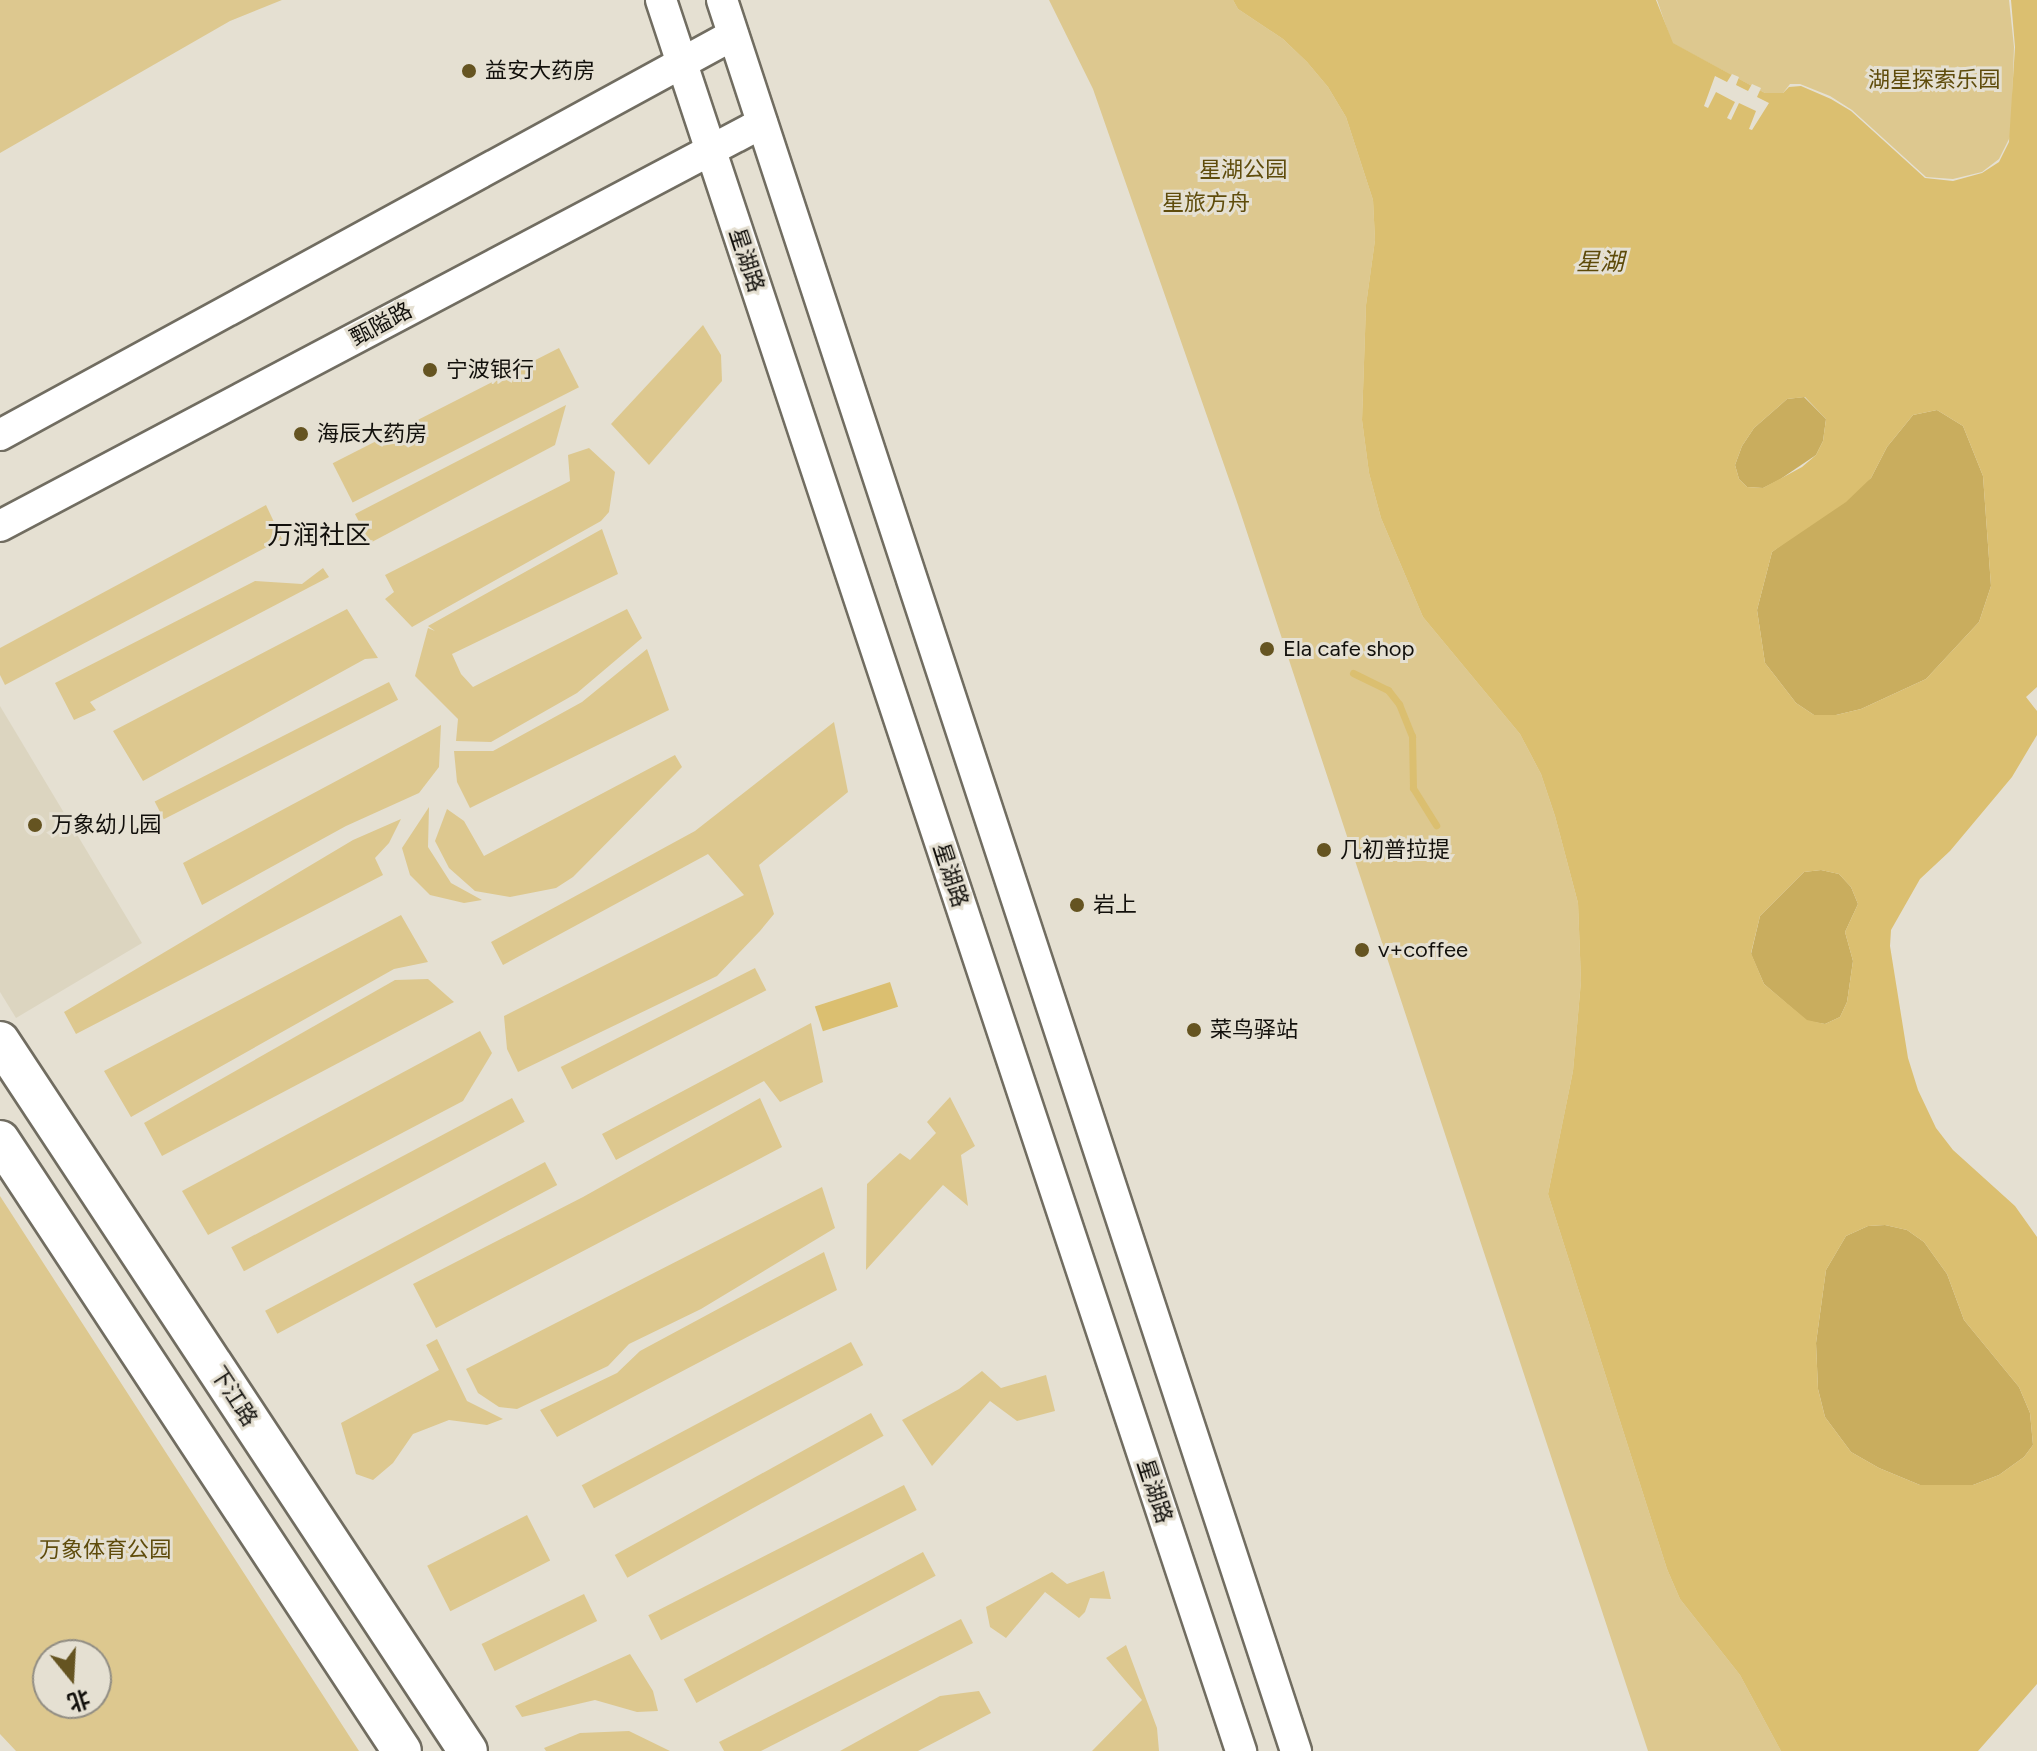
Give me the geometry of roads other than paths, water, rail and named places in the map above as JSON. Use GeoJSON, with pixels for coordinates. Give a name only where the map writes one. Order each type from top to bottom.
{"type":"FeatureCollection","features":[{"type":"Feature","properties":{"kind":"main road","name":"下江路"},"geometry":{"type":"LineString","coordinates":[[0,1041],[468,1751]]}},
{"type":"Feature","properties":{"kind":"main road"},"geometry":{"type":"LineString","coordinates":[[0,1140],[402,1751]]}},
{"type":"Feature","properties":{"kind":"street","name":"星湖路"},"geometry":{"type":"LineString","coordinates":[[661,0],[1241,1751]]}},
{"type":"Feature","properties":{"kind":"street"},"geometry":{"type":"LineString","coordinates":[[722,0],[1296,1751]]}},
{"type":"Feature","properties":{"kind":"street"},"geometry":{"type":"LineString","coordinates":[[0,435],[733,35]]}},
{"type":"Feature","properties":{"kind":"street","name":"甄隘路"},"geometry":{"type":"LineString","coordinates":[[0,526],[762,123]]}},
{"type":"Feature","properties":{"kind":"water","name":"星湖"},"geometry":{"type":"Polygon","coordinates":[[[1233,0],[1656,0],[1673,43],[1765,93],[1783,93],[1789,87],[1801,86],[1831,99],[1851,111],[1925,178],[1953,181],[1982,173],[1999,162],[2009,142],[2015,47],[2011,0],[2037,0],[2037,687],[2026,697],[2037,711],[2037,735],[2012,777],[1950,851],[1920,879],[1891,930],[1890,946],[1908,1058],[1918,1090],[1936,1128],[1953,1150],[2015,1206],[2037,1237],[2037,1684],[1978,1751],[1781,1751],[1740,1675],[1680,1599],[1667,1569],[1548,1194],[1573,1071],[1581,981],[1578,903],[1555,816],[1541,774],[1520,734],[1423,617],[1381,518],[1369,473],[1362,420],[1366,305],[1375,240],[1373,200],[1346,117],[1328,87],[1307,62],[1283,39],[1238,9],[1233,0]],[[1805,397],[1787,399],[1754,428],[1742,446],[1735,465],[1739,479],[1747,487],[1763,488],[1802,467],[1816,455],[1823,441],[1826,419],[1805,397]],[[1937,410],[1913,415],[1887,447],[1871,478],[1846,502],[1772,552],[1757,610],[1765,663],[1796,703],[1814,715],[1836,715],[1861,709],[1926,679],[1979,622],[1991,586],[1983,476],[1963,426],[1937,410]],[[1821,870],[1804,872],[1760,916],[1751,953],[1764,984],[1807,1020],[1825,1024],[1840,1017],[1847,1002],[1853,961],[1845,932],[1858,904],[1851,887],[1839,874],[1821,870]],[[1885,1225],[1868,1226],[1846,1236],[1826,1270],[1816,1343],[1818,1389],[1825,1417],[1851,1452],[1920,1485],[1973,1485],[1999,1475],[2024,1457],[2033,1445],[2030,1413],[2019,1387],[1964,1320],[1947,1274],[1924,1242],[1907,1230],[1885,1225]]]}},
{"type":"Feature","properties":{"kind":"water"},"geometry":{"type":"Polygon","coordinates":[[[890,982],[898,1007],[823,1031],[815,1006],[890,982]]]}},
{"type":"Feature","properties":{"kind":"waterway"},"geometry":{"type":"LineString","coordinates":[[1353,673],[1388,690],[1399,704],[1412,736],[1413,788],[1436,825]]}},
{"type":"Feature","properties":{"kind":"place","name":"益安大药房"},"geometry":{"type":"Point","coordinates":[469,71]}},
{"type":"Feature","properties":{"kind":"place","name":"宁波银行"},"geometry":{"type":"Point","coordinates":[430,370]}},
{"type":"Feature","properties":{"kind":"place","name":"海辰大药房"},"geometry":{"type":"Point","coordinates":[301,434]}},
{"type":"Feature","properties":{"kind":"place","name":"Ela cafe shop"},"geometry":{"type":"Point","coordinates":[1267,649]}},
{"type":"Feature","properties":{"kind":"place","name":"万象幼儿园"},"geometry":{"type":"Point","coordinates":[35,825]}},
{"type":"Feature","properties":{"kind":"place","name":"几初普拉提"},"geometry":{"type":"Point","coordinates":[1324,850]}},
{"type":"Feature","properties":{"kind":"place","name":"岩上"},"geometry":{"type":"Point","coordinates":[1077,905]}},
{"type":"Feature","properties":{"kind":"place","name":"v+coffee"},"geometry":{"type":"Point","coordinates":[1362,950]}},
{"type":"Feature","properties":{"kind":"place","name":"菜鸟驿站"},"geometry":{"type":"Point","coordinates":[1194,1030]}},
{"type":"Feature","properties":{"kind":"district","name":"万润社区"},"geometry":{"type":"Point","coordinates":[319,536]}},
{"type":"Feature","properties":{"kind":"park label","name":"湖星探索乐园"},"geometry":{"type":"Point","coordinates":[1934,80]}},
{"type":"Feature","properties":{"kind":"park label","name":"星湖公园"},"geometry":{"type":"Point","coordinates":[1243,170]}},
{"type":"Feature","properties":{"kind":"park label","name":"星旅方舟"},"geometry":{"type":"Point","coordinates":[1206,203]}},
{"type":"Feature","properties":{"kind":"park label","name":"万象体育公园"},"geometry":{"type":"Point","coordinates":[105,1550]}}]}
